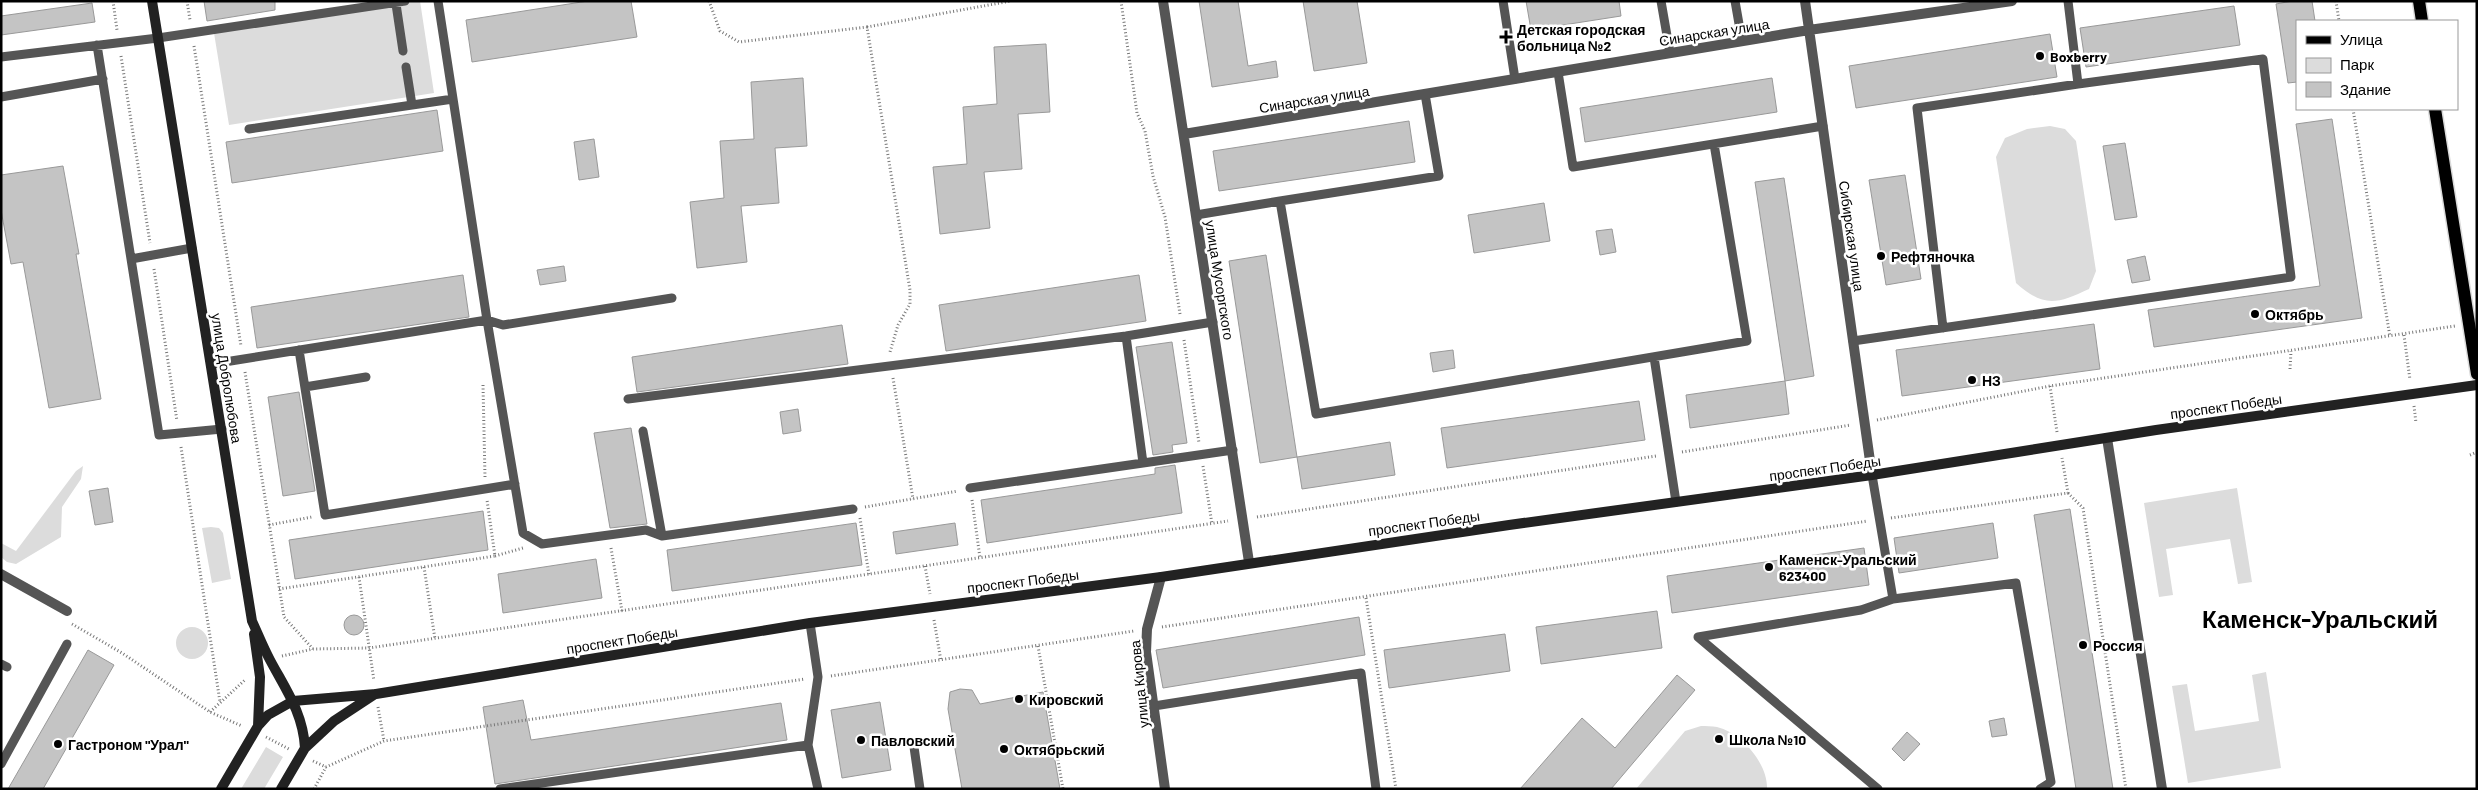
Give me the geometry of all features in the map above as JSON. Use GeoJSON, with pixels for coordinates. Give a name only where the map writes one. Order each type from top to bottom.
{"type":"FeatureCollection","features":[{"type":"Feature","properties":{"kind":"main road","name":"улица Добролюбова"},"geometry":{"type":"LineString","coordinates":[[152,1],[252,621],[269,658],[293,700],[304,731],[303,752]]}},
{"type":"Feature","properties":{"kind":"main road"},"geometry":{"type":"LineString","coordinates":[[2418,1],[2422,20]]}},
{"type":"Feature","properties":{"kind":"main road"},"geometry":{"type":"LineString","coordinates":[[2435,110],[2477,374]]}},
{"type":"Feature","properties":{"kind":"main road","name":"проспект Победы"},"geometry":{"type":"LineString","coordinates":[[222,789],[257,729],[268,714],[293,700],[376,694],[810,624],[1872,475],[2059,445],[2477,385]]}},
{"type":"Feature","properties":{"kind":"main road"},"geometry":{"type":"LineString","coordinates":[[252,621],[259,668],[257,729]]}},
{"type":"Feature","properties":{"kind":"main road","name":"проспект Победы"},"geometry":{"type":"LineString","coordinates":[[281,789],[303,752],[334,721],[376,694]]}},
{"type":"Feature","properties":{"kind":"street","name":"улица Мусоргского"},"geometry":{"type":"LineString","coordinates":[[1163,1],[1249,562]]}},
{"type":"Feature","properties":{"kind":"street","name":"Сибирская улица"},"geometry":{"type":"LineString","coordinates":[[1805,1],[1872,475]]}},
{"type":"Feature","properties":{"kind":"street","name":"Синарская улица"},"geometry":{"type":"LineString","coordinates":[[1184,134],[1809,30],[2012,1]]}},
{"type":"Feature","properties":{"kind":"street"},"geometry":{"type":"LineString","coordinates":[[2107,438],[2162,789]]}},
{"type":"Feature","properties":{"kind":"street"},"geometry":{"type":"LineString","coordinates":[[1,574],[67,611]]}},
{"type":"Feature","properties":{"kind":"street","name":"улица Кирова"},"geometry":{"type":"LineString","coordinates":[[1161,576],[1147,629],[1146,652],[1165,789]]}},
{"type":"Feature","properties":{"kind":"lane"},"geometry":{"type":"LineString","coordinates":[[1,57],[158,38],[406,1]]}},
{"type":"Feature","properties":{"kind":"lane"},"geometry":{"type":"LineString","coordinates":[[438,1],[522,533],[542,544],[646,530],[662,536],[853,509]]}},
{"type":"Feature","properties":{"kind":"lane"},"geometry":{"type":"LineString","coordinates":[[1503,1],[1515,79]]}},
{"type":"Feature","properties":{"kind":"lane"},"geometry":{"type":"LineString","coordinates":[[1661,1],[1670,54]]}},
{"type":"Feature","properties":{"kind":"lane"},"geometry":{"type":"LineString","coordinates":[[1735,1],[1742,41]]}},
{"type":"Feature","properties":{"kind":"lane"},"geometry":{"type":"LineString","coordinates":[[2068,1],[2078,84]]}},
{"type":"Feature","properties":{"kind":"lane"},"geometry":{"type":"LineString","coordinates":[[396,4],[403,51]]}},
{"type":"Feature","properties":{"kind":"lane"},"geometry":{"type":"LineString","coordinates":[[97,45],[159,435],[222,429]]}},
{"type":"Feature","properties":{"kind":"lane"},"geometry":{"type":"LineString","coordinates":[[1853,341],[1942,328],[2291,276],[2262,59],[1917,108],[1942,328]]}},
{"type":"Feature","properties":{"kind":"lane"},"geometry":{"type":"LineString","coordinates":[[406,67],[412,105]]}},
{"type":"Feature","properties":{"kind":"lane"},"geometry":{"type":"LineString","coordinates":[[1558,72],[1573,167],[1823,126]]}},
{"type":"Feature","properties":{"kind":"lane"},"geometry":{"type":"LineString","coordinates":[[1,97],[103,79]]}},
{"type":"Feature","properties":{"kind":"lane"},"geometry":{"type":"LineString","coordinates":[[1196,215],[1439,176],[1425,94]]}},
{"type":"Feature","properties":{"kind":"lane"},"geometry":{"type":"LineString","coordinates":[[249,130],[453,98]]}},
{"type":"Feature","properties":{"kind":"lane"},"geometry":{"type":"LineString","coordinates":[[1280,202],[1316,414],[1747,341],[1714,144]]}},
{"type":"Feature","properties":{"kind":"lane"},"geometry":{"type":"LineString","coordinates":[[131,259],[192,248]]}},
{"type":"Feature","properties":{"kind":"lane"},"geometry":{"type":"LineString","coordinates":[[212,364],[487,320],[503,325],[672,298]]}},
{"type":"Feature","properties":{"kind":"lane"},"geometry":{"type":"LineString","coordinates":[[628,400],[1126,336],[1213,322]]}},
{"type":"Feature","properties":{"kind":"lane"},"geometry":{"type":"LineString","coordinates":[[1126,336],[1143,463]]}},
{"type":"Feature","properties":{"kind":"lane"},"geometry":{"type":"LineString","coordinates":[[299,350],[325,515],[515,484]]}},
{"type":"Feature","properties":{"kind":"lane"},"geometry":{"type":"LineString","coordinates":[[1654,357],[1676,502]]}},
{"type":"Feature","properties":{"kind":"lane"},"geometry":{"type":"LineString","coordinates":[[305,387],[366,377]]}},
{"type":"Feature","properties":{"kind":"lane"},"geometry":{"type":"LineString","coordinates":[[643,431],[662,536]]}},
{"type":"Feature","properties":{"kind":"lane"},"geometry":{"type":"LineString","coordinates":[[970,488],[1233,450]]}},
{"type":"Feature","properties":{"kind":"lane"},"geometry":{"type":"LineString","coordinates":[[1872,475],[1878,520],[1893,599]]}},
{"type":"Feature","properties":{"kind":"lane"},"geometry":{"type":"LineString","coordinates":[[1878,789],[1698,637],[1861,610],[1893,599],[2016,583],[2051,782],[2040,789]]}},
{"type":"Feature","properties":{"kind":"lane"},"geometry":{"type":"LineString","coordinates":[[810,624],[818,678],[808,744],[818,789]]}},
{"type":"Feature","properties":{"kind":"lane"},"geometry":{"type":"LineString","coordinates":[[1,764],[67,644]]}},
{"type":"Feature","properties":{"kind":"lane"},"geometry":{"type":"LineString","coordinates":[[1154,706],[1361,673],[1376,789]]}},
{"type":"Feature","properties":{"kind":"lane"},"geometry":{"type":"LineString","coordinates":[[500,789],[808,744]]}},
{"type":"Feature","properties":{"kind":"lane"},"geometry":{"type":"LineString","coordinates":[[914,747],[920,789]]}},
{"type":"Feature","properties":{"kind":"path"},"geometry":{"type":"LineString","coordinates":[[113,1],[220,702]]}},
{"type":"Feature","properties":{"kind":"path"},"geometry":{"type":"LineString","coordinates":[[187,1],[284,617],[313,649]]}},
{"type":"Feature","properties":{"kind":"path"},"geometry":{"type":"LineString","coordinates":[[708,1],[720,31],[739,42],[867,27],[1011,1]]}},
{"type":"Feature","properties":{"kind":"path"},"geometry":{"type":"LineString","coordinates":[[1121,1],[1137,113],[1144,131],[1153,176],[1165,218],[1212,524]]}},
{"type":"Feature","properties":{"kind":"path"},"geometry":{"type":"LineString","coordinates":[[2336,1],[2339,20]]}},
{"type":"Feature","properties":{"kind":"path"},"geometry":{"type":"LineString","coordinates":[[867,27],[910,290],[910,304],[898,325],[890,349],[891,366],[913,498]]}},
{"type":"Feature","properties":{"kind":"path"},"geometry":{"type":"LineString","coordinates":[[2353,110],[2390,337]]}},
{"type":"Feature","properties":{"kind":"path"},"geometry":{"type":"LineString","coordinates":[[269,658],[313,649],[369,648],[435,639],[1212,524],[1865,423],[2050,386],[2469,324]]}},
{"type":"Feature","properties":{"kind":"path"},"geometry":{"type":"LineString","coordinates":[[2290,369],[2291,351]]}},
{"type":"Feature","properties":{"kind":"path"},"geometry":{"type":"LineString","coordinates":[[482,376],[486,489],[495,556]]}},
{"type":"Feature","properties":{"kind":"path"},"geometry":{"type":"LineString","coordinates":[[2050,386],[2068,493],[2083,508],[2126,789]]}},
{"type":"Feature","properties":{"kind":"path"},"geometry":{"type":"LineString","coordinates":[[2470,455],[2477,452]]}},
{"type":"Feature","properties":{"kind":"path"},"geometry":{"type":"LineString","coordinates":[[869,575],[859,508],[970,488],[980,558]]}},
{"type":"Feature","properties":{"kind":"path"},"geometry":{"type":"LineString","coordinates":[[314,789],[326,767],[384,741],[1366,598],[2068,493]]}},
{"type":"Feature","properties":{"kind":"path"},"geometry":{"type":"LineString","coordinates":[[269,525],[325,515]]}},
{"type":"Feature","properties":{"kind":"path"},"geometry":{"type":"LineString","coordinates":[[609,535],[622,611]]}},
{"type":"Feature","properties":{"kind":"path"},"geometry":{"type":"LineString","coordinates":[[279,589],[495,556],[542,544]]}},
{"type":"Feature","properties":{"kind":"path"},"geometry":{"type":"LineString","coordinates":[[424,567],[435,639]]}},
{"type":"Feature","properties":{"kind":"path"},"geometry":{"type":"LineString","coordinates":[[359,576],[384,741]]}},
{"type":"Feature","properties":{"kind":"path"},"geometry":{"type":"LineString","coordinates":[[1366,598],[1396,789]]}},
{"type":"Feature","properties":{"kind":"path"},"geometry":{"type":"LineString","coordinates":[[67,644],[68,622],[122,653],[210,712],[257,729],[303,752],[326,767]]}},
{"type":"Feature","properties":{"kind":"path"},"geometry":{"type":"LineString","coordinates":[[1038,646],[1063,789]]}},
{"type":"Feature","properties":{"kind":"path"},"geometry":{"type":"LineString","coordinates":[[210,712],[259,668]]}},
{"type":"Feature","properties":{"kind":"green space"},"geometry":{"type":"Polygon","coordinates":[[[420,1],[434,93],[229,125],[214,33],[420,1]]]}},
{"type":"Feature","properties":{"kind":"green space"},"geometry":{"type":"Polygon","coordinates":[[[2050,126],[2065,129],[2076,141],[2096,271],[2089,289],[2068,298],[2051,301],[2035,297],[2016,283],[1996,157],[2005,138],[2027,129],[2050,126]]]}},
{"type":"Feature","properties":{"kind":"green space"},"geometry":{"type":"Polygon","coordinates":[[[83,466],[81,479],[62,507],[61,537],[16,564],[7,562],[1,557],[1,543],[16,551],[76,471],[83,466]]]}},
{"type":"Feature","properties":{"kind":"green space"},"geometry":{"type":"Polygon","coordinates":[[[2237,488],[2252,582],[2238,584],[2230,539],[2166,549],[2173,595],[2159,597],[2144,503],[2237,488]]]}},
{"type":"Feature","properties":{"kind":"green space"},"geometry":{"type":"Polygon","coordinates":[[[202,528],[219,528],[223,533],[231,579],[212,583],[202,528]]]}},
{"type":"Feature","properties":{"kind":"green space"},"geometry":{"type":"Polygon","coordinates":[[[192,627],[198,628],[203,632],[207,637],[207,649],[203,654],[198,658],[192,659],[186,658],[181,654],[177,649],[176,643],[177,637],[181,632],[186,628],[192,627]]]}},
{"type":"Feature","properties":{"kind":"green space"},"geometry":{"type":"Polygon","coordinates":[[[2266,672],[2281,768],[2188,783],[2172,686],[2187,684],[2195,731],[2259,721],[2252,675],[2266,672]]]}},
{"type":"Feature","properties":{"kind":"green space"},"geometry":{"type":"Polygon","coordinates":[[[1701,726],[1726,730],[1744,743],[1752,751],[1763,770],[1767,789],[1636,789],[1685,731],[1701,726]]]}},
{"type":"Feature","properties":{"kind":"green space"},"geometry":{"type":"Polygon","coordinates":[[[266,747],[283,757],[264,789],[241,789],[266,747]]]}},
{"type":"Feature","properties":{"kind":"building"},"geometry":{"type":"Polygon","coordinates":[[[204,1],[275,1],[275,10],[207,21],[204,1]]]}},
{"type":"Feature","properties":{"kind":"building"},"geometry":{"type":"Polygon","coordinates":[[[588,1],[631,1],[637,37],[472,62],[466,20],[588,1]]]}},
{"type":"Feature","properties":{"kind":"building"},"geometry":{"type":"Polygon","coordinates":[[[1199,1],[1238,1],[1248,66],[1276,61],[1278,77],[1212,87],[1199,1]]]}},
{"type":"Feature","properties":{"kind":"building"},"geometry":{"type":"Polygon","coordinates":[[[1303,1],[1357,1],[1367,63],[1314,71],[1303,1]]]}},
{"type":"Feature","properties":{"kind":"building"},"geometry":{"type":"Polygon","coordinates":[[[1526,1],[1619,1],[1621,16],[1531,30],[1526,1]]]}},
{"type":"Feature","properties":{"kind":"building"},"geometry":{"type":"Polygon","coordinates":[[[2292,1],[2312,1],[2315,20],[2296,20],[2296,82],[2288,83],[2276,4],[2292,1]]]}},
{"type":"Feature","properties":{"kind":"building"},"geometry":{"type":"Polygon","coordinates":[[[92,3],[95,22],[1,35],[1,16],[92,3]]]}},
{"type":"Feature","properties":{"kind":"building"},"geometry":{"type":"Polygon","coordinates":[[[2234,6],[2240,45],[2086,67],[2080,28],[2234,6]]]}},
{"type":"Feature","properties":{"kind":"building"},"geometry":{"type":"Polygon","coordinates":[[[2050,34],[2057,77],[1856,108],[1849,66],[2050,34]]]}},
{"type":"Feature","properties":{"kind":"building"},"geometry":{"type":"Polygon","coordinates":[[[1046,44],[1050,112],[1018,114],[1022,169],[984,172],[990,228],[940,234],[933,167],[967,164],[963,107],[997,104],[994,47],[1046,44]]]}},
{"type":"Feature","properties":{"kind":"building"},"geometry":{"type":"Polygon","coordinates":[[[803,78],[807,146],[775,148],[779,203],[741,206],[747,262],[697,268],[690,202],[724,198],[720,141],[754,139],[751,82],[803,78]]]}},
{"type":"Feature","properties":{"kind":"building"},"geometry":{"type":"Polygon","coordinates":[[[1772,78],[1777,112],[1585,142],[1580,108],[1772,78]]]}},
{"type":"Feature","properties":{"kind":"building"},"geometry":{"type":"Polygon","coordinates":[[[437,110],[443,151],[232,183],[226,142],[437,110]]]}},
{"type":"Feature","properties":{"kind":"building"},"geometry":{"type":"Polygon","coordinates":[[[2332,119],[2362,318],[2154,347],[2148,310],[2320,286],[2296,124],[2332,119]]]}},
{"type":"Feature","properties":{"kind":"building"},"geometry":{"type":"Polygon","coordinates":[[[1409,121],[1415,162],[1219,191],[1213,151],[1409,121]]]}},
{"type":"Feature","properties":{"kind":"building"},"geometry":{"type":"Polygon","coordinates":[[[594,139],[599,177],[579,180],[574,142],[594,139]]]}},
{"type":"Feature","properties":{"kind":"building"},"geometry":{"type":"Polygon","coordinates":[[[2125,143],[2137,217],[2115,220],[2103,146],[2125,143]]]}},
{"type":"Feature","properties":{"kind":"building"},"geometry":{"type":"Polygon","coordinates":[[[63,166],[79,254],[76,254],[101,399],[49,408],[23,262],[11,264],[1,210],[1,175],[63,166]]]}},
{"type":"Feature","properties":{"kind":"building"},"geometry":{"type":"Polygon","coordinates":[[[1905,175],[1921,279],[1886,285],[1869,180],[1905,175]]]}},
{"type":"Feature","properties":{"kind":"building"},"geometry":{"type":"Polygon","coordinates":[[[1784,178],[1814,376],[1785,381],[1755,182],[1784,178]]]}},
{"type":"Feature","properties":{"kind":"building"},"geometry":{"type":"Polygon","coordinates":[[[1544,203],[1550,241],[1474,253],[1468,215],[1544,203]]]}},
{"type":"Feature","properties":{"kind":"building"},"geometry":{"type":"Polygon","coordinates":[[[1612,229],[1616,252],[1600,255],[1596,231],[1612,229]]]}},
{"type":"Feature","properties":{"kind":"building"},"geometry":{"type":"Polygon","coordinates":[[[1266,255],[1297,457],[1260,463],[1229,261],[1266,255]]]}},
{"type":"Feature","properties":{"kind":"building"},"geometry":{"type":"Polygon","coordinates":[[[2145,256],[2150,280],[2132,283],[2127,260],[2145,256]]]}},
{"type":"Feature","properties":{"kind":"building"},"geometry":{"type":"Polygon","coordinates":[[[564,266],[566,281],[540,285],[537,270],[564,266]]]}},
{"type":"Feature","properties":{"kind":"building"},"geometry":{"type":"Polygon","coordinates":[[[463,275],[469,317],[257,348],[251,307],[463,275]]]}},
{"type":"Feature","properties":{"kind":"building"},"geometry":{"type":"Polygon","coordinates":[[[1139,275],[1146,321],[946,351],[939,305],[1139,275]]]}},
{"type":"Feature","properties":{"kind":"building"},"geometry":{"type":"Polygon","coordinates":[[[2094,324],[2100,369],[1902,396],[1896,350],[2094,324]]]}},
{"type":"Feature","properties":{"kind":"building"},"geometry":{"type":"Polygon","coordinates":[[[842,325],[848,364],[637,392],[632,357],[842,325]]]}},
{"type":"Feature","properties":{"kind":"building"},"geometry":{"type":"Polygon","coordinates":[[[1172,342],[1187,443],[1172,445],[1173,452],[1153,455],[1136,347],[1172,342]]]}},
{"type":"Feature","properties":{"kind":"building"},"geometry":{"type":"Polygon","coordinates":[[[1453,350],[1455,368],[1433,372],[1430,353],[1453,350]]]}},
{"type":"Feature","properties":{"kind":"building"},"geometry":{"type":"Polygon","coordinates":[[[1785,381],[1789,414],[1690,428],[1686,395],[1785,381]]]}},
{"type":"Feature","properties":{"kind":"building"},"geometry":{"type":"Polygon","coordinates":[[[299,392],[315,491],[283,496],[268,397],[299,392]]]}},
{"type":"Feature","properties":{"kind":"building"},"geometry":{"type":"Polygon","coordinates":[[[1639,401],[1645,440],[1447,468],[1441,428],[1639,401]]]}},
{"type":"Feature","properties":{"kind":"building"},"geometry":{"type":"Polygon","coordinates":[[[798,409],[801,431],[783,434],[780,412],[798,409]]]}},
{"type":"Feature","properties":{"kind":"building"},"geometry":{"type":"Polygon","coordinates":[[[631,428],[647,524],[610,528],[594,433],[631,428]]]}},
{"type":"Feature","properties":{"kind":"building"},"geometry":{"type":"Polygon","coordinates":[[[1390,442],[1395,475],[1302,489],[1297,457],[1390,442]]]}},
{"type":"Feature","properties":{"kind":"building"},"geometry":{"type":"Polygon","coordinates":[[[1175,465],[1182,513],[987,543],[981,500],[1155,474],[1155,468],[1175,465]]]}},
{"type":"Feature","properties":{"kind":"building"},"geometry":{"type":"Polygon","coordinates":[[[108,488],[113,522],[95,525],[89,491],[108,488]]]}},
{"type":"Feature","properties":{"kind":"building"},"geometry":{"type":"Polygon","coordinates":[[[2070,509],[2113,789],[2076,789],[2034,515],[2070,509]]]}},
{"type":"Feature","properties":{"kind":"building"},"geometry":{"type":"Polygon","coordinates":[[[483,511],[488,550],[295,579],[289,540],[483,511]]]}},
{"type":"Feature","properties":{"kind":"building"},"geometry":{"type":"Polygon","coordinates":[[[856,523],[862,565],[672,591],[667,550],[856,523]]]}},
{"type":"Feature","properties":{"kind":"building"},"geometry":{"type":"Polygon","coordinates":[[[955,523],[958,545],[896,554],[893,532],[955,523]]]}},
{"type":"Feature","properties":{"kind":"building"},"geometry":{"type":"Polygon","coordinates":[[[1993,523],[1998,558],[1899,573],[1894,538],[1993,523]]]}},
{"type":"Feature","properties":{"kind":"building"},"geometry":{"type":"Polygon","coordinates":[[[1864,548],[1869,585],[1672,613],[1667,576],[1864,548]]]}},
{"type":"Feature","properties":{"kind":"building"},"geometry":{"type":"Polygon","coordinates":[[[596,559],[602,598],[503,613],[498,574],[596,559]]]}},
{"type":"Feature","properties":{"kind":"building"},"geometry":{"type":"Polygon","coordinates":[[[1657,611],[1662,648],[1541,664],[1536,627],[1657,611]]]}},
{"type":"Feature","properties":{"kind":"building"},"geometry":{"type":"Polygon","coordinates":[[[354,615],[361,618],[364,625],[361,632],[354,635],[347,632],[344,625],[347,618],[354,615]]]}},
{"type":"Feature","properties":{"kind":"building"},"geometry":{"type":"Polygon","coordinates":[[[1359,617],[1365,655],[1163,688],[1156,650],[1359,617]]]}},
{"type":"Feature","properties":{"kind":"building"},"geometry":{"type":"Polygon","coordinates":[[[1505,634],[1510,671],[1389,688],[1384,650],[1505,634]]]}},
{"type":"Feature","properties":{"kind":"building"},"geometry":{"type":"Polygon","coordinates":[[[88,650],[114,665],[43,789],[8,789],[88,650]]]}},
{"type":"Feature","properties":{"kind":"building"},"geometry":{"type":"Polygon","coordinates":[[[1677,675],[1695,690],[1611,789],[1520,789],[1582,718],[1615,748],[1677,675]]]}},
{"type":"Feature","properties":{"kind":"building","name":"Октябрьский"},"geometry":{"type":"Polygon","coordinates":[[[960,689],[972,690],[980,704],[1043,692],[1060,789],[962,789],[948,709],[950,692],[960,689]]]}},
{"type":"Feature","properties":{"kind":"building"},"geometry":{"type":"Polygon","coordinates":[[[523,700],[531,740],[781,703],[787,740],[495,784],[483,707],[523,700]]]}},
{"type":"Feature","properties":{"kind":"building","name":"Павловский"},"geometry":{"type":"Polygon","coordinates":[[[880,702],[891,770],[842,778],[831,710],[880,702]]]}},
{"type":"Feature","properties":{"kind":"building"},"geometry":{"type":"Polygon","coordinates":[[[2004,718],[2007,735],[1992,737],[1989,721],[2004,718]]]}},
{"type":"Feature","properties":{"kind":"building"},"geometry":{"type":"Polygon","coordinates":[[[1907,732],[1920,744],[1904,761],[1892,749],[1907,732]]]}},
{"type":"Feature","properties":{"kind":"place","name":"Детская городская больница №2"},"geometry":{"type":"Point","coordinates":[1506,37]}},
{"type":"Feature","properties":{"kind":"place","name":"Boxberry"},"geometry":{"type":"Point","coordinates":[2040,56]}},
{"type":"Feature","properties":{"kind":"place","name":"Рефтяночка"},"geometry":{"type":"Point","coordinates":[1881,256]}},
{"type":"Feature","properties":{"kind":"place","name":"Октябрь"},"geometry":{"type":"Point","coordinates":[2255,314]}},
{"type":"Feature","properties":{"kind":"place","name":"НЗ"},"geometry":{"type":"Point","coordinates":[1972,380]}},
{"type":"Feature","properties":{"kind":"place","name":"Каменск-Уральский 623400"},"geometry":{"type":"Point","coordinates":[1769,567]}},
{"type":"Feature","properties":{"kind":"place","name":"Россия"},"geometry":{"type":"Point","coordinates":[2083,645]}},
{"type":"Feature","properties":{"kind":"place","name":"Кировский"},"geometry":{"type":"Point","coordinates":[1019,699]}},
{"type":"Feature","properties":{"kind":"place","name":"Школа №10"},"geometry":{"type":"Point","coordinates":[1719,739]}},
{"type":"Feature","properties":{"kind":"place","name":"Павловский"},"geometry":{"type":"Point","coordinates":[861,740]}},
{"type":"Feature","properties":{"kind":"place","name":"Гастроном \"Урал\""},"geometry":{"type":"Point","coordinates":[58,744]}},
{"type":"Feature","properties":{"kind":"place","name":"Октябрьский"},"geometry":{"type":"Point","coordinates":[1004,749]}},
{"type":"Feature","properties":{"kind":"district","name":"Каменск-Уральский"},"geometry":{"type":"Point","coordinates":[2320,618]}}]}
